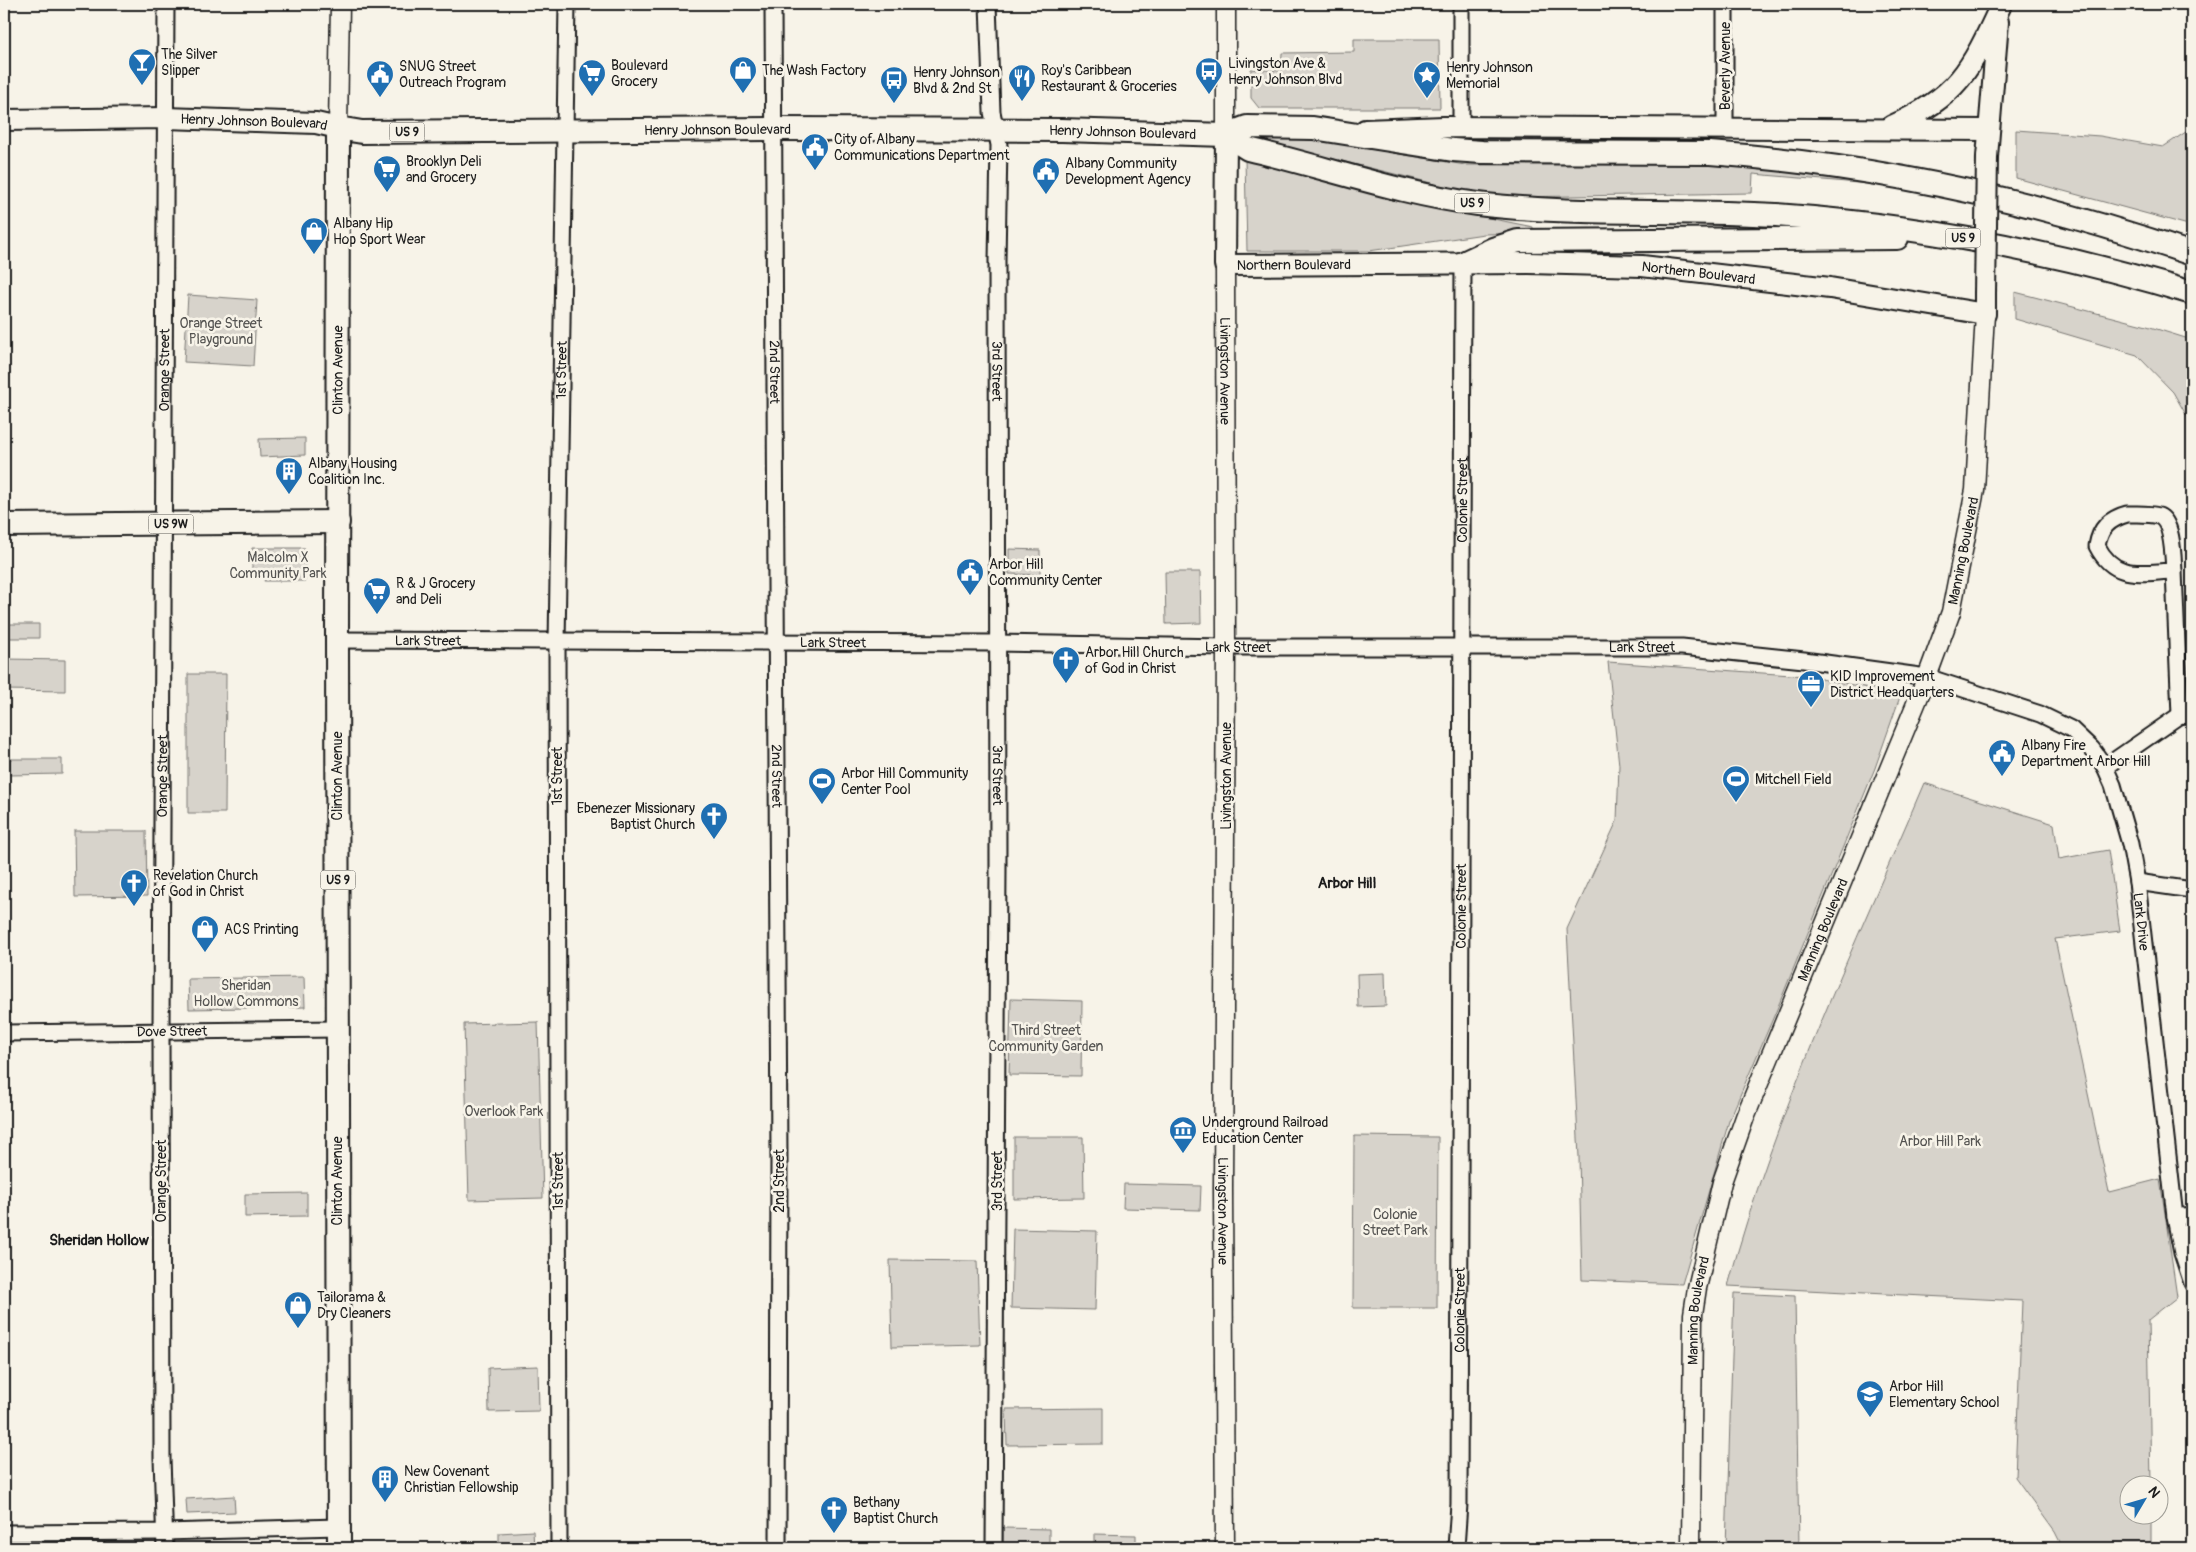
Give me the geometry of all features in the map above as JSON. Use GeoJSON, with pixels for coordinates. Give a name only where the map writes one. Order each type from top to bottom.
{"type":"FeatureCollection","features":[{"type":"Feature","properties":{"kind":"main road"},"geometry":{"type":"LineString","coordinates":[[1887,128],[1926,110],[1948,94],[1968,68],[2000,6]]}},
{"type":"Feature","properties":{"kind":"main road"},"geometry":{"type":"LineString","coordinates":[[1985,314],[1988,130],[2000,6]]}},
{"type":"Feature","properties":{"kind":"main road","name":"Henry Johnson Boulevard"},"geometry":{"type":"LineString","coordinates":[[4,120],[166,118],[316,123],[362,132],[772,129],[996,130],[1226,135],[1247,127],[1313,128],[1340,131],[1461,127]]}},
{"type":"Feature","properties":{"kind":"main road"},"geometry":{"type":"LineString","coordinates":[[1461,127],[1988,130]]}},
{"type":"Feature","properties":{"kind":"main road","name":"Clinton Avenue"},"geometry":{"type":"LineString","coordinates":[[338,128],[338,522],[336,640],[339,1029],[338,1537]]}},
{"type":"Feature","properties":{"kind":"main road","name":"US 9"},"geometry":{"type":"LineString","coordinates":[[1340,131],[1453,150],[1710,153],[1779,158],[1846,166],[2043,207],[2192,254]]}},
{"type":"Feature","properties":{"kind":"main road","name":"US 9"},"geometry":{"type":"LineString","coordinates":[[1226,135],[1248,149],[1393,188],[1458,201],[1532,210],[1774,215],[1857,223],[1953,236],[2075,260],[2192,292]]}},
{"type":"Feature","properties":{"kind":"main road","name":"Livingston Avenue"},"geometry":{"type":"LineString","coordinates":[[1225,265],[1226,135]]}},
{"type":"Feature","properties":{"kind":"main road"},"geometry":{"type":"LineString","coordinates":[[1463,263],[1493,249],[1518,242],[1810,238],[1864,240],[1953,236]]}},
{"type":"Feature","properties":{"kind":"main road","name":"Northern Boulevard"},"geometry":{"type":"LineString","coordinates":[[1225,265],[1590,264],[1702,271],[1830,288],[1985,314]]}},
{"type":"Feature","properties":{"kind":"main road","name":"US 9W"},"geometry":{"type":"LineString","coordinates":[[4,525],[338,522]]}},
{"type":"Feature","properties":{"kind":"street","name":"Orange Street"},"geometry":{"type":"LineString","coordinates":[[165,1548],[162,1458],[161,1030],[166,4]]}},
{"type":"Feature","properties":{"kind":"street","name":"Clinton Avenue"},"geometry":{"type":"LineString","coordinates":[[338,128],[340,4]]}},
{"type":"Feature","properties":{"kind":"street","name":"1st Street"},"geometry":{"type":"LineString","coordinates":[[558,1548],[557,643],[567,4]]}},
{"type":"Feature","properties":{"kind":"street","name":"2nd Street"},"geometry":{"type":"LineString","coordinates":[[772,4],[779,1160],[777,1322],[780,1457],[778,1548]]}},
{"type":"Feature","properties":{"kind":"street","name":"3rd Street"},"geometry":{"type":"LineString","coordinates":[[988,4],[992,112],[999,145],[997,261],[994,1548]]}},
{"type":"Feature","properties":{"kind":"street","name":"Livingston Avenue"},"geometry":{"type":"LineString","coordinates":[[1226,4],[1226,135]]}},
{"type":"Feature","properties":{"kind":"street"},"geometry":{"type":"LineString","coordinates":[[1461,4],[1461,127]]}},
{"type":"Feature","properties":{"kind":"street","name":"Beverly Avenue"},"geometry":{"type":"LineString","coordinates":[[1725,4],[1725,128]]}},
{"type":"Feature","properties":{"kind":"street","name":"Colonie Street"},"geometry":{"type":"LineString","coordinates":[[1456,1548],[1459,1484],[1463,263]]}},
{"type":"Feature","properties":{"kind":"street","name":"Livingston Avenue"},"geometry":{"type":"LineString","coordinates":[[1225,265],[1226,647],[1223,1189],[1225,1548]]}},
{"type":"Feature","properties":{"kind":"street","name":"Manning Boulevard"},"geometry":{"type":"LineString","coordinates":[[1691,1548],[1693,1314],[1704,1252],[1720,1189],[1745,1117],[1927,677],[1951,612],[1975,490],[1985,314]]}},
{"type":"Feature","properties":{"kind":"street"},"geometry":{"type":"LineString","coordinates":[[2105,766],[2186,715],[2174,571],[2170,531],[2160,516],[2127,514],[2118,517],[2103,527],[2097,546],[2111,566],[2126,573],[2174,571]]}},
{"type":"Feature","properties":{"kind":"street","name":"Lark Street"},"geometry":{"type":"LineString","coordinates":[[336,640],[557,643],[997,643],[1226,647],[1682,647],[1804,660],[1927,677]]}},
{"type":"Feature","properties":{"kind":"street","name":"Lark Drive"},"geometry":{"type":"LineString","coordinates":[[1927,677],[2040,714],[2070,729],[2092,749],[2105,766],[2118,797],[2137,882],[2175,1218],[2182,1253],[2192,1283]]}},
{"type":"Feature","properties":{"kind":"street"},"geometry":{"type":"LineString","coordinates":[[2137,882],[2192,890]]}},
{"type":"Feature","properties":{"kind":"street","name":"Dove Street"},"geometry":{"type":"LineString","coordinates":[[4,1032],[339,1029]]}},
{"type":"Feature","properties":{"kind":"street"},"geometry":{"type":"LineString","coordinates":[[2175,1218],[2192,1215]]}},
{"type":"Feature","properties":{"kind":"street"},"geometry":{"type":"LineString","coordinates":[[4,1533],[165,1532],[338,1537]]}},
{"type":"Feature","properties":{"kind":"green space"},"geometry":{"type":"Polygon","coordinates":[[[1354,39],[1439,39],[1440,108],[1259,108],[1251,98],[1251,69],[1281,71],[1282,53],[1354,52],[1354,39]]]}},
{"type":"Feature","properties":{"kind":"green space"},"geometry":{"type":"Polygon","coordinates":[[[2192,128],[2192,226],[2016,178],[2016,130],[2100,136],[2163,147],[2192,128]]]}},
{"type":"Feature","properties":{"kind":"green space"},"geometry":{"type":"Polygon","coordinates":[[[1253,134],[1306,138],[1465,165],[1735,164],[1803,170],[1893,186],[1753,174],[1752,193],[1514,197],[1468,192],[1252,139],[1253,134]]]}},
{"type":"Feature","properties":{"kind":"green space"},"geometry":{"type":"Polygon","coordinates":[[[1245,158],[1415,203],[1533,227],[1533,233],[1484,234],[1369,251],[1247,251],[1245,158]]]}},
{"type":"Feature","properties":{"kind":"green space"},"geometry":{"type":"Polygon","coordinates":[[[2015,292],[2147,326],[2192,340],[2192,425],[2173,392],[2137,355],[2015,319],[2015,292]]]}},
{"type":"Feature","properties":{"kind":"green space","name":"Orange Street Playground"},"geometry":{"type":"Polygon","coordinates":[[[188,295],[257,300],[253,366],[184,362],[188,295]]]}},
{"type":"Feature","properties":{"kind":"green space"},"geometry":{"type":"Polygon","coordinates":[[[305,438],[305,455],[260,457],[259,439],[305,438]]]}},
{"type":"Feature","properties":{"kind":"green space","name":"Malcolm X Community Park"},"geometry":{"type":"Polygon","coordinates":[[[252,548],[305,548],[305,581],[264,581],[264,572],[252,572],[252,548]]]}},
{"type":"Feature","properties":{"kind":"green space"},"geometry":{"type":"Polygon","coordinates":[[[1009,549],[1040,550],[1040,575],[1009,574],[1009,549]]]}},
{"type":"Feature","properties":{"kind":"green space"},"geometry":{"type":"Polygon","coordinates":[[[1165,572],[1200,572],[1201,623],[1166,624],[1165,572]]]}},
{"type":"Feature","properties":{"kind":"green space"},"geometry":{"type":"Polygon","coordinates":[[[6,624],[39,624],[39,638],[7,638],[6,624]]]}},
{"type":"Feature","properties":{"kind":"green space"},"geometry":{"type":"Polygon","coordinates":[[[5,659],[65,660],[65,691],[5,690],[5,659]]]}},
{"type":"Feature","properties":{"kind":"green space"},"geometry":{"type":"Polygon","coordinates":[[[1608,662],[1805,676],[1901,694],[1875,768],[1777,1009],[1729,1121],[1682,1284],[1582,1280],[1579,1157],[1567,929],[1617,821],[1619,765],[1608,662]]]}},
{"type":"Feature","properties":{"kind":"green space"},"geometry":{"type":"Polygon","coordinates":[[[188,674],[226,674],[225,813],[188,813],[188,674]]]}},
{"type":"Feature","properties":{"kind":"green space"},"geometry":{"type":"Polygon","coordinates":[[[10,759],[62,759],[62,774],[10,775],[10,759]]]}},
{"type":"Feature","properties":{"kind":"green space","name":"Arbor Hill Park"},"geometry":{"type":"Polygon","coordinates":[[[1924,783],[2054,824],[2059,859],[2108,850],[2120,931],[2055,939],[2109,1192],[2160,1179],[2177,1297],[2148,1320],[2151,1474],[2118,1474],[2118,1524],[2151,1524],[2151,1548],[2063,1548],[2055,1532],[2015,1477],[2022,1301],[1728,1286],[1747,1221],[1792,1094],[1924,783]]]}},
{"type":"Feature","properties":{"kind":"green space"},"geometry":{"type":"Polygon","coordinates":[[[74,831],[146,831],[147,896],[75,897],[74,831]]]}},
{"type":"Feature","properties":{"kind":"green space"},"geometry":{"type":"Polygon","coordinates":[[[1385,973],[1386,1006],[1358,1007],[1357,974],[1385,973]]]}},
{"type":"Feature","properties":{"kind":"green space","name":"Sheridan Hollow Commons"},"geometry":{"type":"Polygon","coordinates":[[[304,977],[305,1007],[189,1009],[188,979],[304,977]]]}},
{"type":"Feature","properties":{"kind":"green space","name":"Third Street Community Garden"},"geometry":{"type":"Polygon","coordinates":[[[1011,999],[1082,1001],[1081,1076],[1009,1075],[1011,999]]]}},
{"type":"Feature","properties":{"kind":"green space","name":"Overlook Park"},"geometry":{"type":"Polygon","coordinates":[[[538,1022],[543,1198],[469,1200],[464,1024],[538,1022]]]}},
{"type":"Feature","properties":{"kind":"green space","name":"Colonie Street Park"},"geometry":{"type":"Polygon","coordinates":[[[1354,1136],[1438,1137],[1437,1308],[1353,1308],[1354,1136]]]}},
{"type":"Feature","properties":{"kind":"green space"},"geometry":{"type":"Polygon","coordinates":[[[1014,1137],[1083,1137],[1084,1198],[1014,1199],[1014,1137]]]}},
{"type":"Feature","properties":{"kind":"green space"},"geometry":{"type":"Polygon","coordinates":[[[1124,1184],[1201,1186],[1200,1210],[1123,1208],[1124,1184]]]}},
{"type":"Feature","properties":{"kind":"green space"},"geometry":{"type":"Polygon","coordinates":[[[307,1193],[307,1216],[245,1217],[245,1194],[307,1193]]]}},
{"type":"Feature","properties":{"kind":"green space"},"geometry":{"type":"Polygon","coordinates":[[[1013,1229],[1097,1231],[1095,1310],[1011,1308],[1013,1229]]]}},
{"type":"Feature","properties":{"kind":"green space"},"geometry":{"type":"Polygon","coordinates":[[[890,1260],[977,1261],[980,1345],[892,1347],[890,1260]]]}},
{"type":"Feature","properties":{"kind":"green space"},"geometry":{"type":"Polygon","coordinates":[[[1734,1293],[1795,1296],[1799,1548],[1726,1548],[1734,1293]]]}},
{"type":"Feature","properties":{"kind":"green space"},"geometry":{"type":"Polygon","coordinates":[[[538,1366],[539,1411],[489,1412],[488,1368],[538,1366]]]}},
{"type":"Feature","properties":{"kind":"green space"},"geometry":{"type":"Polygon","coordinates":[[[1103,1408],[1103,1444],[1007,1445],[1006,1409],[1103,1408]]]}},
{"type":"Feature","properties":{"kind":"green space"},"geometry":{"type":"Polygon","coordinates":[[[234,1496],[235,1512],[187,1514],[186,1499],[234,1496]]]}},
{"type":"Feature","properties":{"kind":"green space"},"geometry":{"type":"Polygon","coordinates":[[[1003,1528],[1049,1529],[1049,1548],[1003,1548],[1003,1528]]]}},
{"type":"Feature","properties":{"kind":"green space"},"geometry":{"type":"Polygon","coordinates":[[[533,1531],[534,1548],[499,1548],[499,1533],[533,1531]]]}},
{"type":"Feature","properties":{"kind":"green space"},"geometry":{"type":"Polygon","coordinates":[[[1094,1534],[1136,1535],[1136,1547],[1199,1548],[1094,1548],[1094,1534]]]}},
{"type":"Feature","properties":{"kind":"place","name":"The Silver Slipper"},"geometry":{"type":"Point","coordinates":[142,86]}},
{"type":"Feature","properties":{"kind":"place","name":"The Wash Factory"},"geometry":{"type":"Point","coordinates":[743,94]}},
{"type":"Feature","properties":{"kind":"place","name":"Livingston Ave & Henry Johnson Blvd"},"geometry":{"type":"Point","coordinates":[1209,95]}},
{"type":"Feature","properties":{"kind":"place","name":"Boulevard Grocery"},"geometry":{"type":"Point","coordinates":[592,97]}},
{"type":"Feature","properties":{"kind":"place","name":"SNUG Street Outreach Program"},"geometry":{"type":"Point","coordinates":[380,98]}},
{"type":"Feature","properties":{"kind":"place","name":"Henry Johnson Memorial"},"geometry":{"type":"Point","coordinates":[1427,99]}},
{"type":"Feature","properties":{"kind":"place","name":"Roy's Caribbean Restaurant & Groceries"},"geometry":{"type":"Point","coordinates":[1022,102]}},
{"type":"Feature","properties":{"kind":"place","name":"Henry Johnson Blvd & 2nd St"},"geometry":{"type":"Point","coordinates":[894,104]}},
{"type":"Feature","properties":{"kind":"place","name":"City of Albany Communications Department"},"geometry":{"type":"Point","coordinates":[815,171]}},
{"type":"Feature","properties":{"kind":"place","name":"Brooklyn Deli and Grocery"},"geometry":{"type":"Point","coordinates":[387,193]}},
{"type":"Feature","properties":{"kind":"place","name":"Albany Community Development Agency"},"geometry":{"type":"Point","coordinates":[1046,195]}},
{"type":"Feature","properties":{"kind":"place","name":"Albany Hip Hop Sport Wear"},"geometry":{"type":"Point","coordinates":[314,255]}},
{"type":"Feature","properties":{"kind":"place","name":"Albany Housing Coalition Inc."},"geometry":{"type":"Point","coordinates":[289,495]}},
{"type":"Feature","properties":{"kind":"place","name":"Arbor Hill Community Center"},"geometry":{"type":"Point","coordinates":[970,596]}},
{"type":"Feature","properties":{"kind":"place","name":"R & J Grocery and Deli"},"geometry":{"type":"Point","coordinates":[377,615]}},
{"type":"Feature","properties":{"kind":"place","name":"Arbor Hill Church of God in Christ"},"geometry":{"type":"Point","coordinates":[1066,684]}},
{"type":"Feature","properties":{"kind":"place","name":"KID Improvement District Headquarters"},"geometry":{"type":"Point","coordinates":[1811,708]}},
{"type":"Feature","properties":{"kind":"place","name":"Albany Fire Department Arbor Hill"},"geometry":{"type":"Point","coordinates":[2002,777]}},
{"type":"Feature","properties":{"kind":"place","name":"Mitchell Field"},"geometry":{"type":"Point","coordinates":[1736,803]}},
{"type":"Feature","properties":{"kind":"place","name":"Arbor Hill Community Center Pool"},"geometry":{"type":"Point","coordinates":[822,805]}},
{"type":"Feature","properties":{"kind":"place","name":"Ebenezer Missionary Baptist Church"},"geometry":{"type":"Point","coordinates":[714,840]}},
{"type":"Feature","properties":{"kind":"place","name":"Revelation Church of God in Christ"},"geometry":{"type":"Point","coordinates":[134,907]}},
{"type":"Feature","properties":{"kind":"place","name":"ACS Printing"},"geometry":{"type":"Point","coordinates":[205,953]}},
{"type":"Feature","properties":{"kind":"place","name":"Underground Railroad Education Center"},"geometry":{"type":"Point","coordinates":[1183,1154]}},
{"type":"Feature","properties":{"kind":"place","name":"Tailorama & Dry Cleaners"},"geometry":{"type":"Point","coordinates":[298,1329]}},
{"type":"Feature","properties":{"kind":"place","name":"Arbor Hill Elementary School"},"geometry":{"type":"Point","coordinates":[1870,1418]}},
{"type":"Feature","properties":{"kind":"place","name":"New Covenant Christian Fellowship"},"geometry":{"type":"Point","coordinates":[385,1503]}},
{"type":"Feature","properties":{"kind":"place","name":"Bethany Baptist Church"},"geometry":{"type":"Point","coordinates":[834,1534]}},
{"type":"Feature","properties":{"kind":"district","name":"Arbor Hill"},"geometry":{"type":"Point","coordinates":[1347,883]}},
{"type":"Feature","properties":{"kind":"district","name":"Sheridan Hollow"},"geometry":{"type":"Point","coordinates":[99,1240]}}]}
